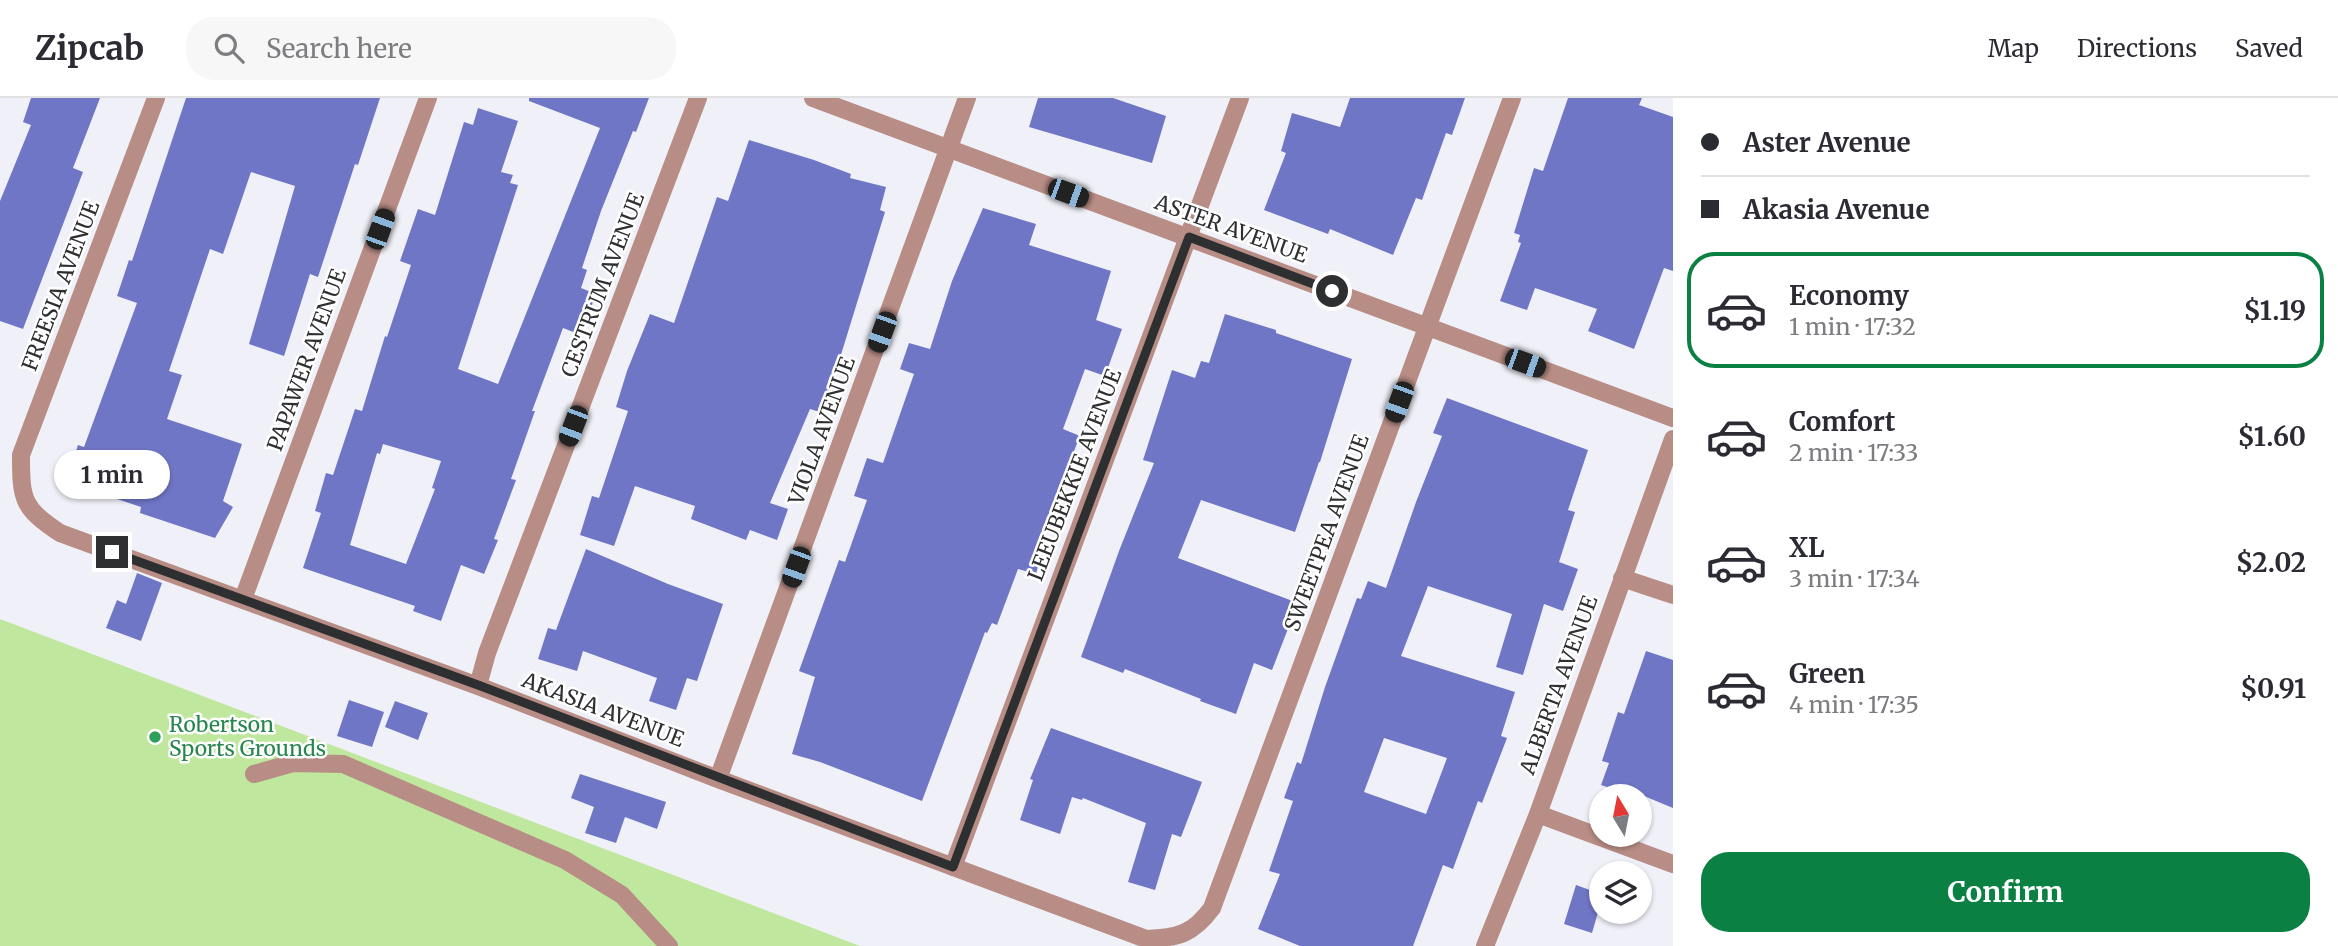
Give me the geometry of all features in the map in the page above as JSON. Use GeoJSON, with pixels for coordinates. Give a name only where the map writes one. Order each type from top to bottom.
{"type":"FeatureCollection","features":[{"type":"Feature","properties":{"kind":"street","name":"FREESIA AVENUE"},"geometry":{"type":"LineString","coordinates":[[21,492],[22,455],[156,98]]}},
{"type":"Feature","properties":{"kind":"street","name":"PAPAWER AVENUE"},"geometry":{"type":"LineString","coordinates":[[243,599],[428,98]]}},
{"type":"Feature","properties":{"kind":"street","name":"CESTRUM AVENUE"},"geometry":{"type":"LineString","coordinates":[[478,685],[487,653],[698,98]]}},
{"type":"Feature","properties":{"kind":"street","name":"ASTER AVENUE"},"geometry":{"type":"LineString","coordinates":[[813,98],[1673,418]]}},
{"type":"Feature","properties":{"kind":"street","name":"VIOLA AVENUE"},"geometry":{"type":"LineString","coordinates":[[718,779],[967,98]]}},
{"type":"Feature","properties":{"kind":"street","name":"LEEUBEKKIE AVENUE"},"geometry":{"type":"LineString","coordinates":[[953,867],[1240,98]]}},
{"type":"Feature","properties":{"kind":"street","name":"SWEETPEA AVENUE"},"geometry":{"type":"LineString","coordinates":[[1184,934],[1202,923],[1212,908],[1512,98]]}},
{"type":"Feature","properties":{"kind":"street","name":"ALBERTA AVENUE"},"geometry":{"type":"LineString","coordinates":[[1485,946],[1538,814],[1673,439]]}},
{"type":"Feature","properties":{"kind":"street","name":"AKASIA AVENUE"},"geometry":{"type":"LineString","coordinates":[[21,492],[38,518],[60,533],[478,685],[718,779],[1146,939],[1184,934]]}},
{"type":"Feature","properties":{"kind":"street"},"geometry":{"type":"LineString","coordinates":[[1622,578],[1673,595]]}},
{"type":"Feature","properties":{"kind":"street"},"geometry":{"type":"LineString","coordinates":[[254,774],[293,763],[343,764],[565,860],[622,895],[669,946]]}},
{"type":"Feature","properties":{"kind":"street"},"geometry":{"type":"LineString","coordinates":[[1538,814],[1673,864]]}},
{"type":"Feature","properties":{"kind":"green space","name":"Robertson Sports Grounds"},"geometry":{"type":"Polygon","coordinates":[[[0,619],[860,946],[0,946],[0,619]]]}},
{"type":"Feature","properties":{"kind":"building"},"geometry":{"type":"Polygon","coordinates":[[[31,98],[100,98],[73,168],[83,172],[23,329],[0,321],[0,201],[31,125],[23,122],[31,98]]]}},
{"type":"Feature","properties":{"kind":"building"},"geometry":{"type":"Polygon","coordinates":[[[186,98],[380,98],[318,277],[310,274],[284,356],[249,344],[295,186],[251,172],[223,254],[210,249],[169,371],[182,375],[167,419],[242,444],[223,501],[233,507],[215,538],[140,513],[141,507],[66,482],[78,445],[84,447],[137,303],[117,296],[129,260],[132,261],[186,98]]]}},
{"type":"Feature","properties":{"kind":"building"},"geometry":{"type":"Polygon","coordinates":[[[529,98],[649,98],[601,211],[582,268],[587,270],[581,288],[596,294],[581,335],[563,328],[532,411],[535,411],[511,479],[516,480],[494,539],[498,540],[484,574],[461,565],[441,621],[413,611],[415,606],[303,568],[321,513],[315,511],[326,473],[333,475],[355,409],[362,411],[411,265],[400,261],[418,209],[435,215],[464,122],[473,125],[478,108],[518,121],[501,172],[513,175],[510,183],[518,185],[458,369],[498,384],[600,128],[529,101],[529,98]],[[383,444],[380,454],[377,453],[350,545],[406,564],[435,489],[432,488],[441,461],[383,444]]]}},
{"type":"Feature","properties":{"kind":"building"},"geometry":{"type":"Polygon","coordinates":[[[1038,98],[1113,98],[1166,116],[1152,163],[1029,127],[1038,98]]]}},
{"type":"Feature","properties":{"kind":"building"},"geometry":{"type":"Polygon","coordinates":[[[1350,98],[1465,98],[1452,135],[1446,133],[1422,200],[1416,198],[1393,255],[1330,229],[1328,234],[1264,210],[1286,153],[1281,151],[1292,113],[1340,127],[1350,98]]]}},
{"type":"Feature","properties":{"kind":"building"},"geometry":{"type":"Polygon","coordinates":[[[1568,98],[1642,98],[1639,105],[1673,117],[1673,271],[1664,268],[1634,349],[1588,331],[1597,309],[1535,288],[1527,310],[1500,301],[1521,243],[1518,242],[1520,235],[1514,233],[1534,168],[1543,171],[1568,98]]]}},
{"type":"Feature","properties":{"kind":"building"},"geometry":{"type":"Polygon","coordinates":[[[749,140],[814,160],[851,174],[850,178],[886,187],[880,210],[885,212],[823,413],[810,409],[770,503],[788,509],[777,540],[750,530],[746,540],[691,519],[695,506],[635,486],[614,546],[580,535],[592,496],[599,498],[628,411],[616,407],[650,314],[674,323],[717,197],[728,201],[749,140]]]}},
{"type":"Feature","properties":{"kind":"building"},"geometry":{"type":"Polygon","coordinates":[[[983,208],[1036,224],[1029,245],[1111,271],[1096,320],[1122,329],[1105,376],[1085,369],[1063,429],[1080,436],[1038,541],[1044,543],[1036,574],[1018,569],[997,625],[992,623],[987,633],[985,632],[922,801],[792,754],[815,677],[799,671],[839,560],[845,562],[867,500],[854,496],[867,458],[883,463],[914,374],[900,369],[909,343],[930,349],[952,281],[983,208]]]}},
{"type":"Feature","properties":{"kind":"building"},"geometry":{"type":"Polygon","coordinates":[[[1225,314],[1352,359],[1295,532],[1201,500],[1178,558],[1298,603],[1272,670],[1254,663],[1236,714],[1125,669],[1123,673],[1081,657],[1154,463],[1143,460],[1172,370],[1195,378],[1201,361],[1209,363],[1225,314]]]}},
{"type":"Feature","properties":{"kind":"building"},"geometry":{"type":"Polygon","coordinates":[[[1447,398],[1588,450],[1568,510],[1575,512],[1559,562],[1578,569],[1563,611],[1544,604],[1523,675],[1496,667],[1512,614],[1428,586],[1401,656],[1515,692],[1501,736],[1507,738],[1482,803],[1478,801],[1453,869],[1443,865],[1413,946],[1300,946],[1258,929],[1280,874],[1269,871],[1293,801],[1284,798],[1297,762],[1301,764],[1357,598],[1361,599],[1368,581],[1386,588],[1442,436],[1433,433],[1447,398]],[[1384,738],[1364,792],[1426,814],[1447,758],[1384,738]]]}},
{"type":"Feature","properties":{"kind":"building"},"geometry":{"type":"Polygon","coordinates":[[[586,549],[723,604],[697,681],[687,678],[676,710],[649,701],[657,678],[583,651],[577,671],[538,659],[548,628],[556,630],[586,549]]]}},
{"type":"Feature","properties":{"kind":"building"},"geometry":{"type":"Polygon","coordinates":[[[137,573],[162,583],[141,641],[106,628],[117,600],[126,604],[137,573]]]}},
{"type":"Feature","properties":{"kind":"building"},"geometry":{"type":"Polygon","coordinates":[[[1646,651],[1673,660],[1673,808],[1652,799],[1652,784],[1601,784],[1609,763],[1602,761],[1618,712],[1624,714],[1646,651]]]}},
{"type":"Feature","properties":{"kind":"building"},"geometry":{"type":"Polygon","coordinates":[[[349,700],[384,712],[372,747],[337,736],[349,700]]]}},
{"type":"Feature","properties":{"kind":"building"},"geometry":{"type":"Polygon","coordinates":[[[395,701],[428,713],[418,740],[385,727],[395,701]]]}},
{"type":"Feature","properties":{"kind":"building"},"geometry":{"type":"Polygon","coordinates":[[[1051,728],[1202,782],[1181,837],[1172,834],[1155,890],[1128,882],[1146,823],[1083,798],[1072,797],[1060,834],[1020,820],[1033,780],[1030,779],[1051,728]]]}},
{"type":"Feature","properties":{"kind":"building"},"geometry":{"type":"Polygon","coordinates":[[[580,774],[666,802],[657,829],[625,817],[616,843],[585,833],[594,807],[571,798],[580,774]]]}},
{"type":"Feature","properties":{"kind":"building"},"geometry":{"type":"Polygon","coordinates":[[[1576,885],[1589,890],[1589,924],[1595,924],[1592,933],[1564,924],[1576,885]]]}},
{"type":"Feature","properties":{"kind":"place","name":"Robertson Sports Grounds"},"geometry":{"type":"Point","coordinates":[155,737]}},
{"type":"Feature","properties":{"kind":"route"},"geometry":{"type":"LineString","coordinates":[[112,552],[478,685],[953,867],[1189,237],[1332,291]]}}]}
